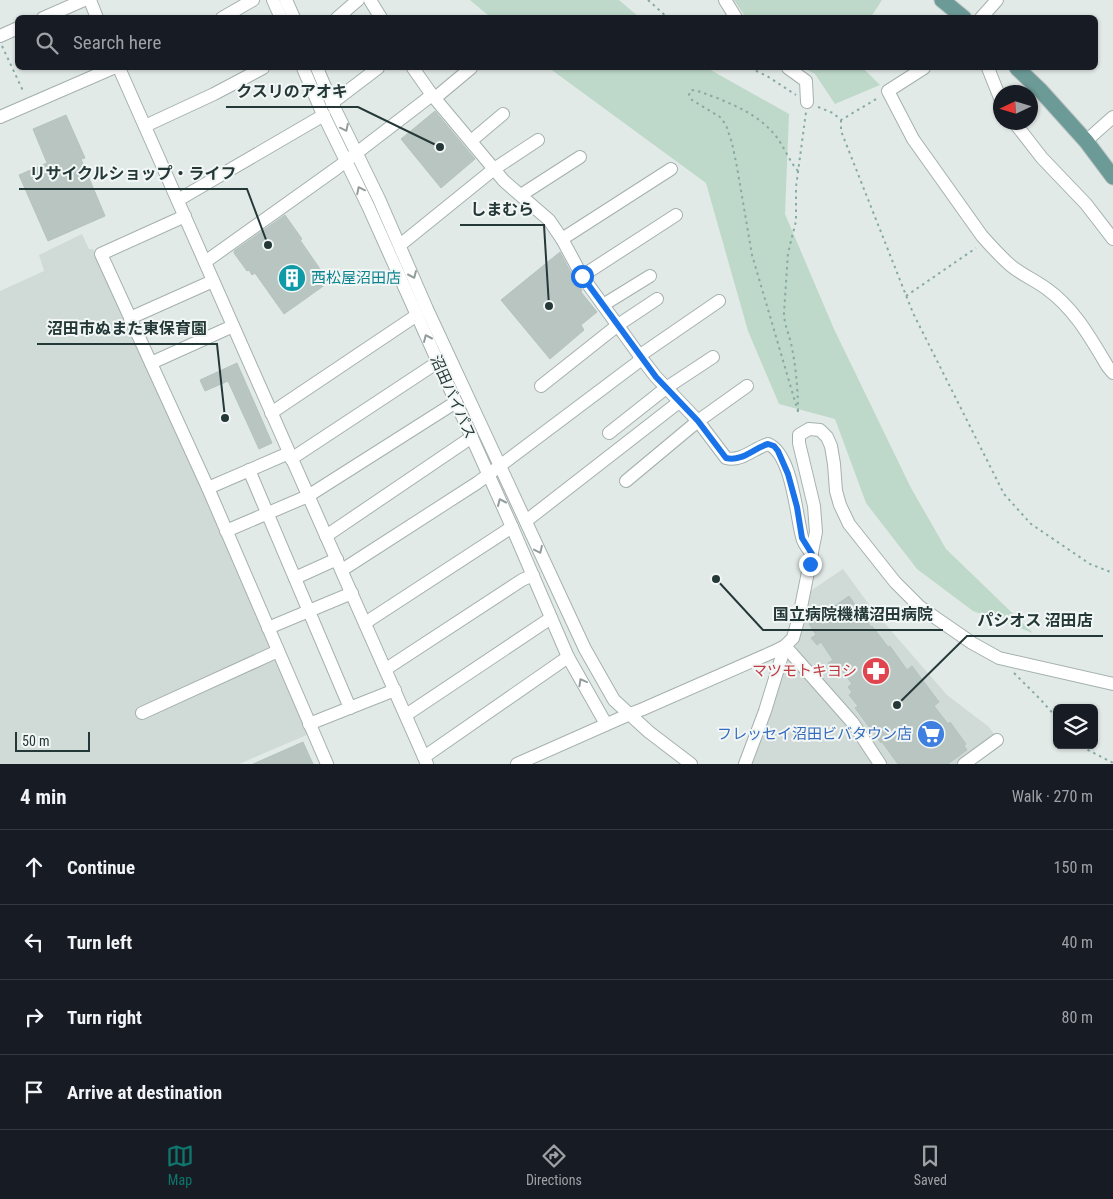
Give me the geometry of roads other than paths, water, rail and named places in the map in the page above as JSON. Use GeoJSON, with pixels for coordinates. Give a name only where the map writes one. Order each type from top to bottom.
{"type":"FeatureCollection","features":[{"type":"Feature","properties":{"kind":"main road"},"geometry":{"type":"LineString","coordinates":[[942,0],[960,15]]}},
{"type":"Feature","properties":{"kind":"main road"},"geometry":{"type":"LineString","coordinates":[[1018,70],[1041,91],[1086,141],[1113,177]]}},
{"type":"Feature","properties":{"kind":"street"},"geometry":{"type":"LineString","coordinates":[[50,15],[84,0]]}},
{"type":"Feature","properties":{"kind":"street"},"geometry":{"type":"LineString","coordinates":[[90,0],[96,15]]}},
{"type":"Feature","properties":{"kind":"street"},"geometry":{"type":"LineString","coordinates":[[227,15],[253,0]]}},
{"type":"Feature","properties":{"kind":"street"},"geometry":{"type":"LineString","coordinates":[[273,0],[279,15]]}},
{"type":"Feature","properties":{"kind":"street"},"geometry":{"type":"LineString","coordinates":[[286,0],[293,15]]}},
{"type":"Feature","properties":{"kind":"street"},"geometry":{"type":"LineString","coordinates":[[340,15],[358,0]]}},
{"type":"Feature","properties":{"kind":"street"},"geometry":{"type":"LineString","coordinates":[[370,0],[379,15]]}},
{"type":"Feature","properties":{"kind":"street"},"geometry":{"type":"LineString","coordinates":[[724,0],[734,15]]}},
{"type":"Feature","properties":{"kind":"street"},"geometry":{"type":"LineString","coordinates":[[984,15],[997,0]]}},
{"type":"Feature","properties":{"kind":"street"},"geometry":{"type":"LineString","coordinates":[[0,36],[15,29]]}},
{"type":"Feature","properties":{"kind":"street"},"geometry":{"type":"LineString","coordinates":[[0,117],[109,70]]}},
{"type":"Feature","properties":{"kind":"street"},"geometry":{"type":"LineString","coordinates":[[120,70],[425,760],[568,657]]}},
{"type":"Feature","properties":{"kind":"street"},"geometry":{"type":"LineString","coordinates":[[145,126],[214,94],[259,70]]}},
{"type":"Feature","properties":{"kind":"street","name":"沼田バイパス"},"geometry":{"type":"LineString","coordinates":[[304,70],[368,206],[472,437],[568,657],[606,724]]}},
{"type":"Feature","properties":{"kind":"street","name":"沼田バイパス"},"geometry":{"type":"LineString","coordinates":[[318,70],[332,103],[380,199],[427,309],[584,649],[614,700],[649,732],[691,764]]}},
{"type":"Feature","properties":{"kind":"street"},"geometry":{"type":"LineString","coordinates":[[332,103],[375,70]]}},
{"type":"Feature","properties":{"kind":"street"},"geometry":{"type":"LineString","coordinates":[[414,70],[433,97],[504,181],[549,220],[582,276],[641,357],[656,377],[698,421],[726,458],[741,458],[756,448],[768,444],[774,446],[788,474],[797,507],[802,538],[812,554]]}},
{"type":"Feature","properties":{"kind":"street"},"geometry":{"type":"LineString","coordinates":[[205,262],[357,153],[467,70]]}},
{"type":"Feature","properties":{"kind":"street"},"geometry":{"type":"LineString","coordinates":[[791,70],[806,81],[807,102]]}},
{"type":"Feature","properties":{"kind":"street"},"geometry":{"type":"LineString","coordinates":[[921,70],[888,91],[912,139],[986,241],[1009,264],[1048,289],[1071,310],[1113,373]]}},
{"type":"Feature","properties":{"kind":"street"},"geometry":{"type":"LineString","coordinates":[[989,70],[995,85]]}},
{"type":"Feature","properties":{"kind":"street"},"geometry":{"type":"LineString","coordinates":[[471,142],[503,114]]}},
{"type":"Feature","properties":{"kind":"street"},"geometry":{"type":"LineString","coordinates":[[178,200],[324,115]]}},
{"type":"Feature","properties":{"kind":"street"},"geometry":{"type":"LineString","coordinates":[[1086,141],[1113,117]]}},
{"type":"Feature","properties":{"kind":"street"},"geometry":{"type":"LineString","coordinates":[[1020,130],[1042,158],[1086,204],[1113,239]]}},
{"type":"Feature","properties":{"kind":"street"},"geometry":{"type":"LineString","coordinates":[[400,245],[494,169],[538,140]]}},
{"type":"Feature","properties":{"kind":"street"},"geometry":{"type":"LineString","coordinates":[[521,194],[580,157]]}},
{"type":"Feature","properties":{"kind":"street"},"geometry":{"type":"LineString","coordinates":[[562,240],[671,169]]}},
{"type":"Feature","properties":{"kind":"street"},"geometry":{"type":"LineString","coordinates":[[582,276],[676,215]]}},
{"type":"Feature","properties":{"kind":"street"},"geometry":{"type":"LineString","coordinates":[[185,216],[101,254],[208,488],[326,764]]}},
{"type":"Feature","properties":{"kind":"street"},"geometry":{"type":"LineString","coordinates":[[603,305],[650,276]]}},
{"type":"Feature","properties":{"kind":"street"},"geometry":{"type":"LineString","coordinates":[[130,318],[213,281]]}},
{"type":"Feature","properties":{"kind":"street"},"geometry":{"type":"LineString","coordinates":[[541,386],[618,325],[657,299]]}},
{"type":"Feature","properties":{"kind":"street"},"geometry":{"type":"LineString","coordinates":[[294,578],[339,565],[477,483],[641,357],[719,301]]}},
{"type":"Feature","properties":{"kind":"street"},"geometry":{"type":"LineString","coordinates":[[271,413],[417,315]]}},
{"type":"Feature","properties":{"kind":"street"},"geometry":{"type":"LineString","coordinates":[[151,363],[233,326]]}},
{"type":"Feature","properties":{"kind":"street"},"geometry":{"type":"LineString","coordinates":[[609,433],[666,388],[713,357]]}},
{"type":"Feature","properties":{"kind":"street"},"geometry":{"type":"LineString","coordinates":[[208,488],[249,470],[290,456],[438,362]]}},
{"type":"Feature","properties":{"kind":"street"},"geometry":{"type":"LineString","coordinates":[[626,481],[698,421],[747,386]]}},
{"type":"Feature","properties":{"kind":"street"},"geometry":{"type":"LineString","coordinates":[[226,532],[308,496],[456,402]]}},
{"type":"Feature","properties":{"kind":"street"},"geometry":{"type":"LineString","coordinates":[[526,521],[679,402]]}},
{"type":"Feature","properties":{"kind":"street"},"geometry":{"type":"LineString","coordinates":[[517,764],[785,646],[793,638],[816,532],[814,506],[799,443],[799,435],[809,429],[820,430],[831,446],[836,492],[849,524],[895,582],[920,607],[972,643],[999,658],[1113,684]]}},
{"type":"Feature","properties":{"kind":"street"},"geometry":{"type":"LineString","coordinates":[[326,536],[472,437]]}},
{"type":"Feature","properties":{"kind":"street"},"geometry":{"type":"LineString","coordinates":[[249,470],[350,708]]}},
{"type":"Feature","properties":{"kind":"street"},"geometry":{"type":"LineString","coordinates":[[365,623],[512,528]]}},
{"type":"Feature","properties":{"kind":"street"},"geometry":{"type":"LineString","coordinates":[[386,669],[522,580],[533,575]]}},
{"type":"Feature","properties":{"kind":"street"},"geometry":{"type":"LineString","coordinates":[[268,628],[352,593]]}},
{"type":"Feature","properties":{"kind":"street"},"geometry":{"type":"LineString","coordinates":[[406,715],[551,618]]}},
{"type":"Feature","properties":{"kind":"street"},"geometry":{"type":"LineString","coordinates":[[745,764],[765,712],[785,646]]}},
{"type":"Feature","properties":{"kind":"street"},"geometry":{"type":"LineString","coordinates":[[785,646],[853,723],[880,764]]}},
{"type":"Feature","properties":{"kind":"street"},"geometry":{"type":"LineString","coordinates":[[142,713],[278,651]]}},
{"type":"Feature","properties":{"kind":"street"},"geometry":{"type":"LineString","coordinates":[[309,724],[395,690]]}},
{"type":"Feature","properties":{"kind":"street"},"geometry":{"type":"LineString","coordinates":[[964,764],[997,740]]}},
{"type":"Feature","properties":{"kind":"place","name":"クスリのアオキ"},"geometry":{"type":"Point","coordinates":[440,147]}},
{"type":"Feature","properties":{"kind":"place","name":"リサイクルショップ・ライフ"},"geometry":{"type":"Point","coordinates":[268,245]}},
{"type":"Feature","properties":{"kind":"place","name":"西松屋沼田店"},"geometry":{"type":"Point","coordinates":[292,278]}},
{"type":"Feature","properties":{"kind":"place","name":"しまむら"},"geometry":{"type":"Point","coordinates":[549,306]}},
{"type":"Feature","properties":{"kind":"place","name":"沼田市ぬまた東保育園"},"geometry":{"type":"Point","coordinates":[225,418]}},
{"type":"Feature","properties":{"kind":"place","name":"国立病院機構沼田病院"},"geometry":{"type":"Point","coordinates":[716,579]}},
{"type":"Feature","properties":{"kind":"place","name":"マツモトキヨシ"},"geometry":{"type":"Point","coordinates":[876,671]}},
{"type":"Feature","properties":{"kind":"place","name":"パシオス 沼田店"},"geometry":{"type":"Point","coordinates":[897,705]}},
{"type":"Feature","properties":{"kind":"place","name":"フレッセイ沼田ビバタウン店"},"geometry":{"type":"Point","coordinates":[931,734]}}]}
